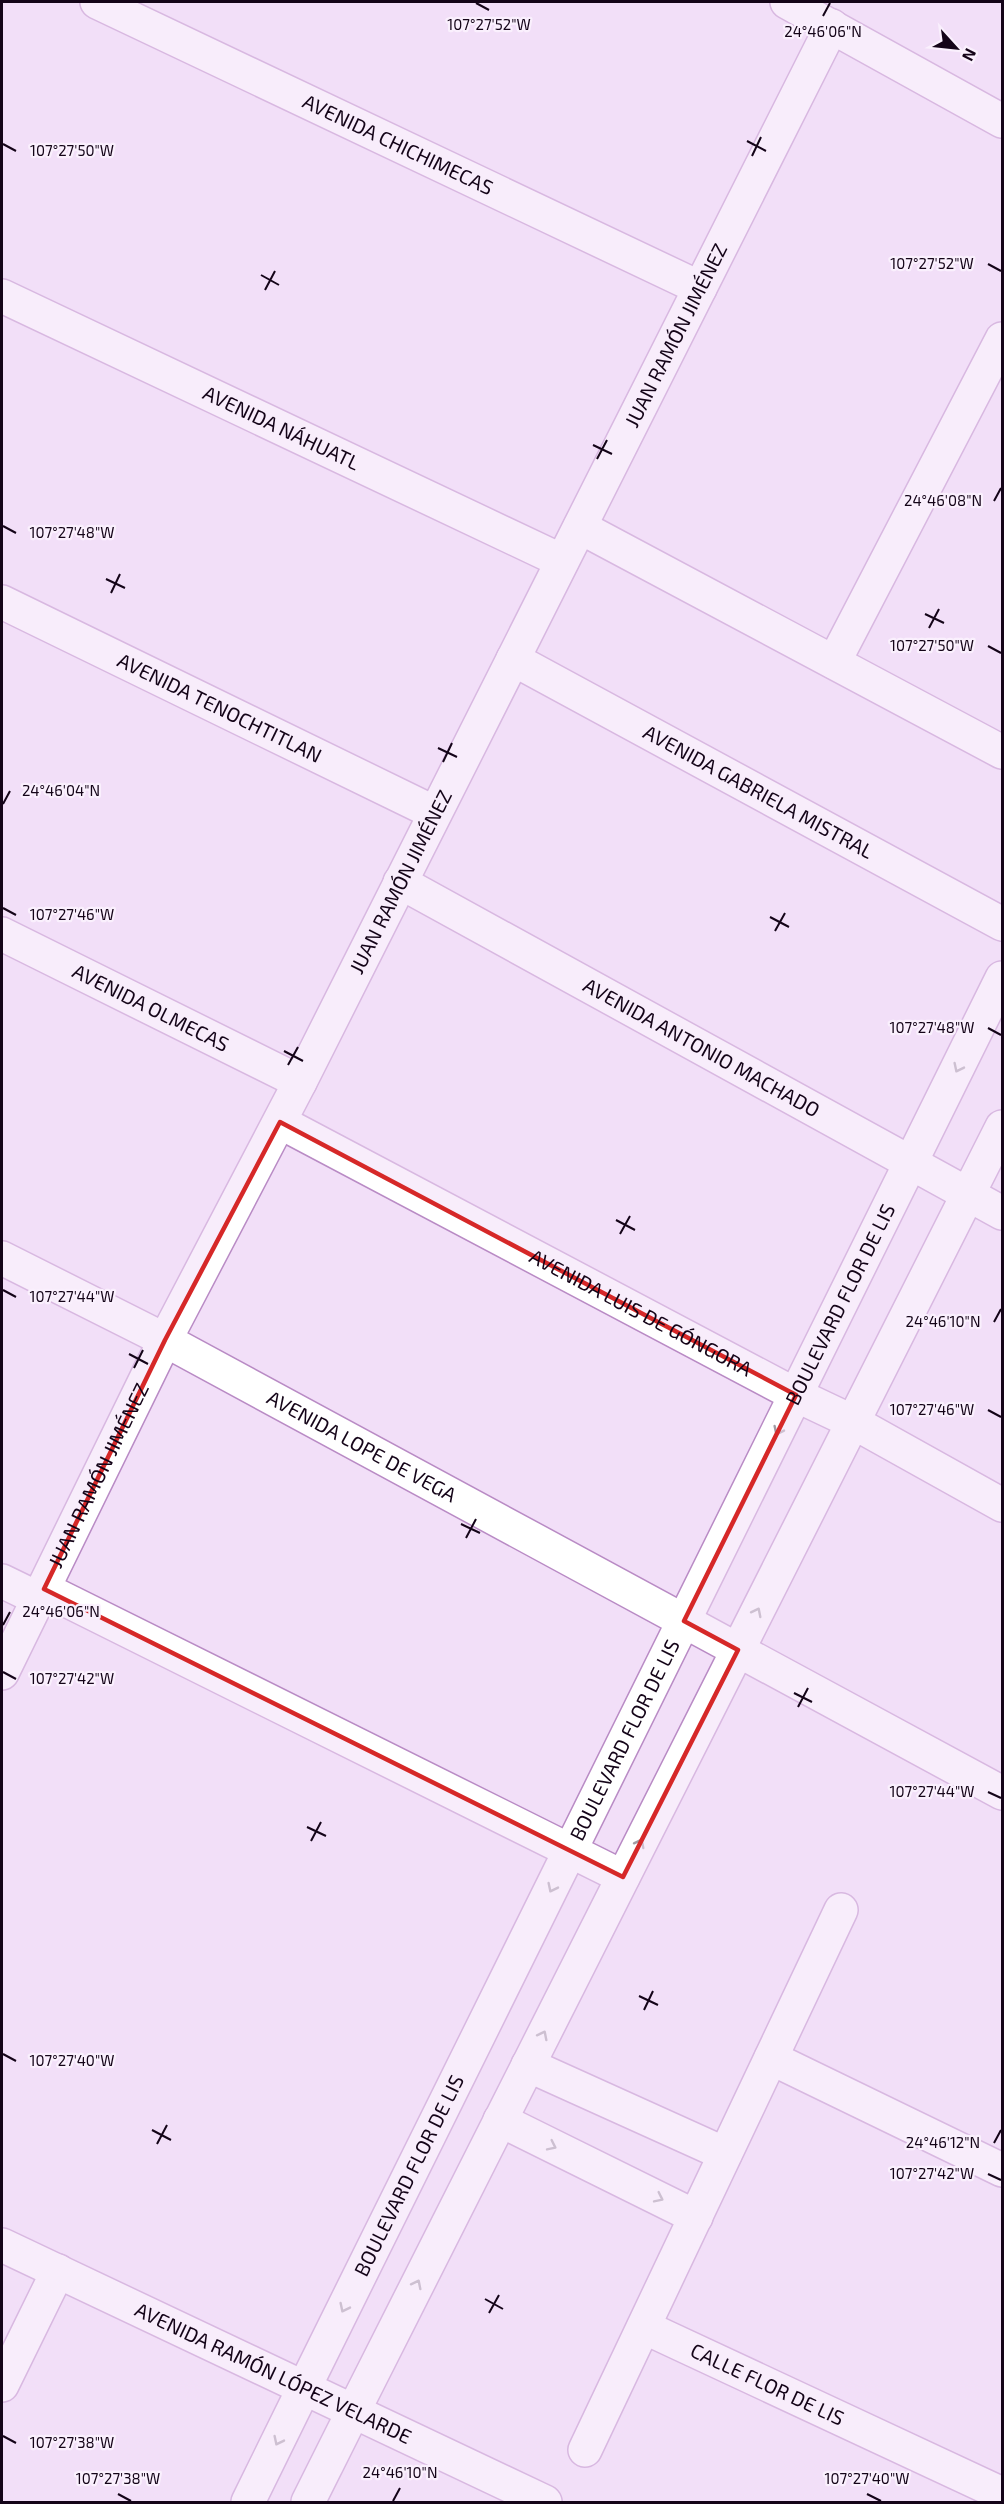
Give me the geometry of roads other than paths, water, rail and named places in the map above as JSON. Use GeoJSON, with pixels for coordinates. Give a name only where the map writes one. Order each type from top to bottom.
{"type":"FeatureCollection","features":[{"type":"Feature","properties":{"kind":"street","name":"AVENIDA CHICHIMECAS"},"geometry":{"type":"LineString","coordinates":[[97,2],[700,288]]}},
{"type":"Feature","properties":{"kind":"street"},"geometry":{"type":"LineString","coordinates":[[787,2],[1002,121]]}},
{"type":"Feature","properties":{"kind":"street","name":"JUAN RAMÓN JIMÉNEZ"},"geometry":{"type":"LineString","coordinates":[[2,1673],[165,1340],[280,1122],[832,26]]}},
{"type":"Feature","properties":{"kind":"street","name":"AVENIDA NÁHUATL"},"geometry":{"type":"LineString","coordinates":[[2,296],[562,561]]}},
{"type":"Feature","properties":{"kind":"street"},"geometry":{"type":"LineString","coordinates":[[834,662],[1002,339]]}},
{"type":"Feature","properties":{"kind":"street"},"geometry":{"type":"LineString","coordinates":[[580,527],[1002,752]]}},
{"type":"Feature","properties":{"kind":"street","name":"AVENIDA TENOCHTITLAN"},"geometry":{"type":"LineString","coordinates":[[2,602],[435,813]]}},
{"type":"Feature","properties":{"kind":"street","name":"AVENIDA GABRIELA MISTRAL"},"geometry":{"type":"LineString","coordinates":[[513,659],[1002,924]]}},
{"type":"Feature","properties":{"kind":"street","name":"AVENIDA ANTONIO MACHADO"},"geometry":{"type":"LineString","coordinates":[[400,882],[1002,1213]]}},
{"type":"Feature","properties":{"kind":"street","name":"AVENIDA OLMECAS"},"geometry":{"type":"LineString","coordinates":[[2,934],[300,1082]]}},
{"type":"Feature","properties":{"kind":"street","name":"BOULEVARD FLOR DE LIS"},"geometry":{"type":"LineString","coordinates":[[248,2502],[1002,978]]}},
{"type":"Feature","properties":{"kind":"street","name":"AVENIDA LUIS DE GÓNGORA"},"geometry":{"type":"LineString","coordinates":[[280,1122],[796,1395],[853,1422],[1002,1505]]}},
{"type":"Feature","properties":{"kind":"street"},"geometry":{"type":"LineString","coordinates":[[308,2502],[1002,1127]]}},
{"type":"Feature","properties":{"kind":"street","name":"AVENIDA LOPE DE VEGA"},"geometry":{"type":"LineString","coordinates":[[2,1258],[165,1340],[1002,1793]]}},
{"type":"Feature","properties":{"kind":"street"},"geometry":{"type":"LineString","coordinates":[[2,1581],[41,1594],[623,1877]]}},
{"type":"Feature","properties":{"kind":"street"},"geometry":{"type":"LineString","coordinates":[[585,2450],[841,1910]]}},
{"type":"Feature","properties":{"kind":"street"},"geometry":{"type":"LineString","coordinates":[[771,2058],[1002,2170]]}},
{"type":"Feature","properties":{"kind":"street"},"geometry":{"type":"LineString","coordinates":[[528,2065],[725,2154]]}},
{"type":"Feature","properties":{"kind":"street"},"geometry":{"type":"LineString","coordinates":[[500,2120],[696,2217]]}},
{"type":"Feature","properties":{"kind":"street","name":"AVENIDA RAMÓN LÓPEZ VELARDE"},"geometry":{"type":"LineString","coordinates":[[2,2245],[545,2502]]}},
{"type":"Feature","properties":{"kind":"street"},"geometry":{"type":"LineString","coordinates":[[2,2385],[58,2271]]}},
{"type":"Feature","properties":{"kind":"street","name":"CALLE FLOR DE LIS"},"geometry":{"type":"LineString","coordinates":[[644,2327],[1002,2494]]}}]}
